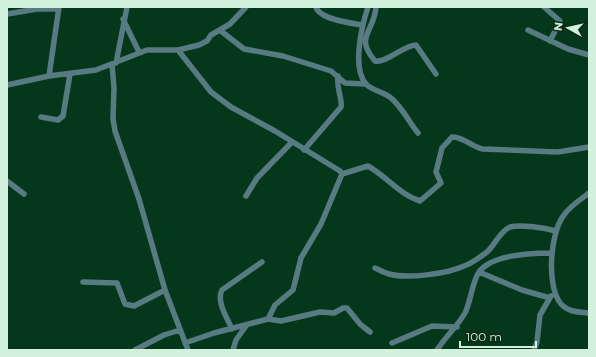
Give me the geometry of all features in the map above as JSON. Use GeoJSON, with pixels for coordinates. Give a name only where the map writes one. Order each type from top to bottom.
{"type":"FeatureCollection","features":[{"type":"Feature","properties":{"kind":"street"},"geometry":{"type":"LineString","coordinates":[[127,7],[123,19],[114,64],[113,119],[115,131],[139,199],[165,290],[188,350]]}},
{"type":"Feature","properties":{"kind":"street"},"geometry":{"type":"LineString","coordinates":[[7,85],[49,76],[96,70],[114,64],[139,52],[153,49],[178,50],[199,45],[207,41],[211,35],[221,31],[230,24],[246,7]]}},
{"type":"Feature","properties":{"kind":"street"},"geometry":{"type":"LineString","coordinates":[[316,7],[320,14],[347,23],[362,25]]}},
{"type":"Feature","properties":{"kind":"street"},"geometry":{"type":"LineString","coordinates":[[365,84],[359,63],[359,46],[362,25],[368,7]]}},
{"type":"Feature","properties":{"kind":"street"},"geometry":{"type":"LineString","coordinates":[[376,7],[364,44],[366,50],[375,61],[383,61],[389,56],[416,45],[436,74]]}},
{"type":"Feature","properties":{"kind":"street"},"geometry":{"type":"LineString","coordinates":[[544,7],[560,21],[550,41]]}},
{"type":"Feature","properties":{"kind":"street"},"geometry":{"type":"LineString","coordinates":[[7,14],[37,9],[59,8],[49,76]]}},
{"type":"Feature","properties":{"kind":"street"},"geometry":{"type":"LineString","coordinates":[[123,19],[139,52]]}},
{"type":"Feature","properties":{"kind":"street"},"geometry":{"type":"LineString","coordinates":[[528,30],[568,49],[589,55]]}},
{"type":"Feature","properties":{"kind":"street"},"geometry":{"type":"LineString","coordinates":[[221,31],[244,49],[283,56],[331,71],[345,83],[365,84],[386,94],[393,99],[418,133]]}},
{"type":"Feature","properties":{"kind":"street"},"geometry":{"type":"LineString","coordinates":[[178,50],[211,92],[231,107],[292,142],[340,171],[342,174]]}},
{"type":"Feature","properties":{"kind":"street"},"geometry":{"type":"LineString","coordinates":[[42,117],[58,120],[63,116],[70,74]]}},
{"type":"Feature","properties":{"kind":"street"},"geometry":{"type":"LineString","coordinates":[[304,150],[341,107],[342,102],[337,88],[338,76]]}},
{"type":"Feature","properties":{"kind":"street"},"geometry":{"type":"LineString","coordinates":[[342,174],[368,166],[377,171],[401,190],[420,201],[441,183],[436,172],[442,148],[452,136],[457,137],[475,148],[482,149],[558,152],[589,147]]}},
{"type":"Feature","properties":{"kind":"street"},"geometry":{"type":"LineString","coordinates":[[246,196],[257,178],[292,142]]}},
{"type":"Feature","properties":{"kind":"street"},"geometry":{"type":"LineString","coordinates":[[268,319],[275,305],[288,294],[296,284],[301,258],[321,224],[342,174]]}},
{"type":"Feature","properties":{"kind":"street"},"geometry":{"type":"LineString","coordinates":[[7,181],[24,194]]}},
{"type":"Feature","properties":{"kind":"street"},"geometry":{"type":"LineString","coordinates":[[589,193],[563,215],[556,231],[552,254],[554,290],[561,304],[569,310],[589,313]]}},
{"type":"Feature","properties":{"kind":"street"},"geometry":{"type":"LineString","coordinates":[[375,268],[389,274],[403,276],[447,271],[463,267],[477,260],[490,250],[506,230],[511,227],[547,228],[556,231]]}},
{"type":"Feature","properties":{"kind":"street"},"geometry":{"type":"LineString","coordinates":[[437,350],[457,327],[471,298],[479,272],[491,264],[517,254],[552,254]]}},
{"type":"Feature","properties":{"kind":"street"},"geometry":{"type":"LineString","coordinates":[[232,329],[220,300],[220,294],[222,290],[262,262]]}},
{"type":"Feature","properties":{"kind":"street"},"geometry":{"type":"LineString","coordinates":[[479,272],[522,290],[550,298]]}},
{"type":"Feature","properties":{"kind":"street"},"geometry":{"type":"LineString","coordinates":[[83,282],[117,283],[125,304],[129,306],[134,306],[165,290]]}},
{"type":"Feature","properties":{"kind":"street"},"geometry":{"type":"LineString","coordinates":[[534,350],[538,342],[540,315],[554,290]]}},
{"type":"Feature","properties":{"kind":"street"},"geometry":{"type":"LineString","coordinates":[[185,343],[214,332],[246,326],[268,319],[281,321],[320,312],[334,313],[343,308],[348,308],[360,324],[370,332]]}},
{"type":"Feature","properties":{"kind":"street"},"geometry":{"type":"LineString","coordinates":[[233,350],[236,340],[246,326]]}},
{"type":"Feature","properties":{"kind":"street"},"geometry":{"type":"LineString","coordinates":[[392,343],[432,326],[457,327]]}},
{"type":"Feature","properties":{"kind":"street"},"geometry":{"type":"LineString","coordinates":[[135,350],[164,335],[180,330]]}}]}
